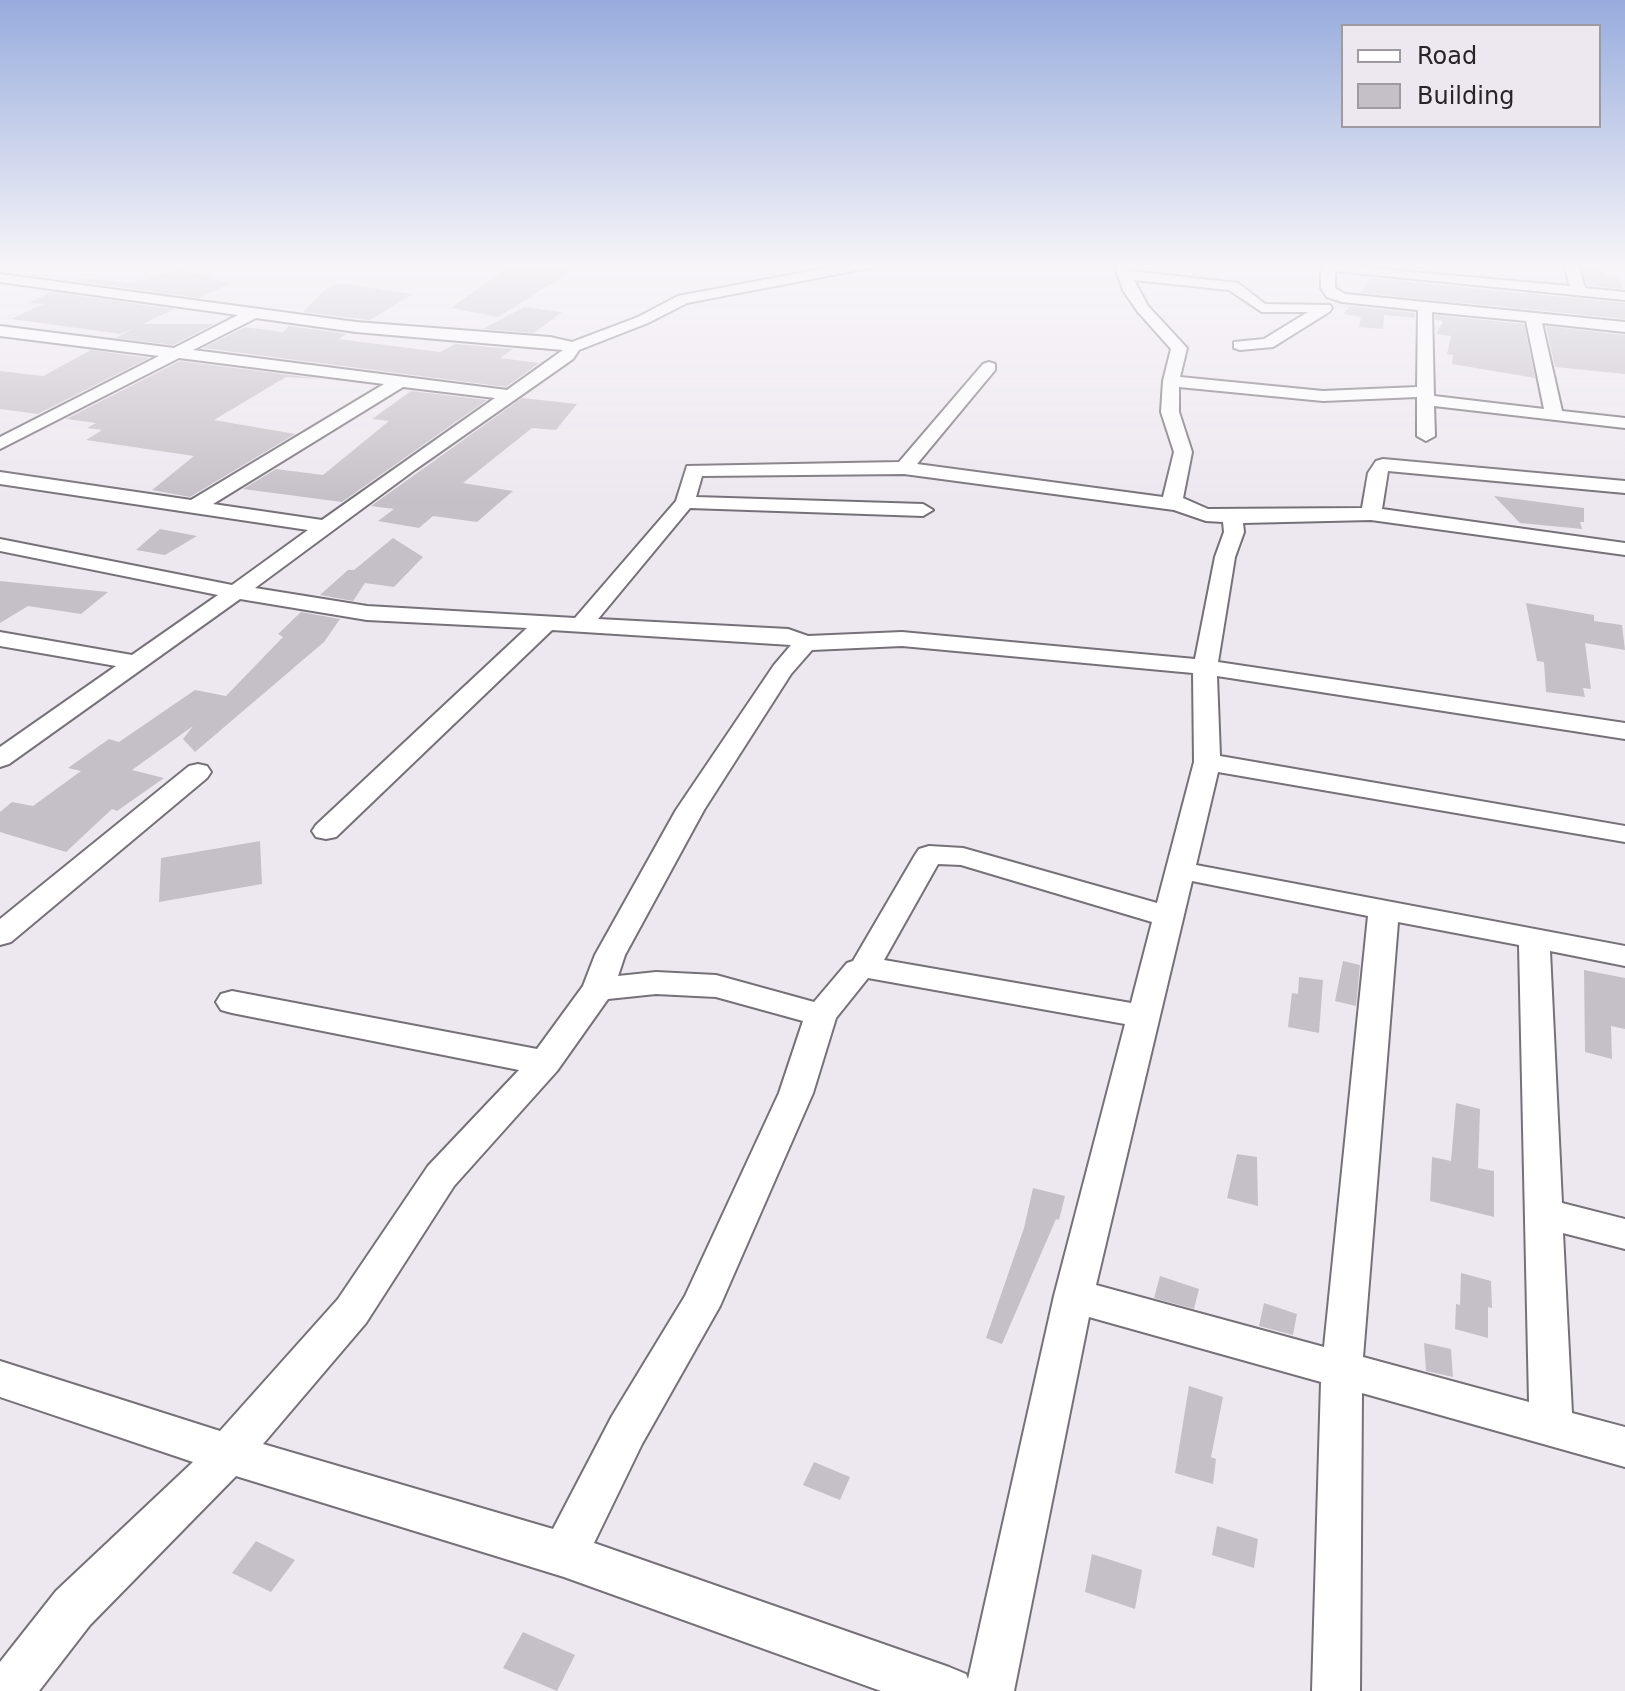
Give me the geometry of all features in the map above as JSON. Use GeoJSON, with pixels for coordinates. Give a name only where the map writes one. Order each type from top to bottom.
{"type":"FeatureCollection","features":[{"type":"Feature","properties":{"kind":"street"},"geometry":{"type":"LineString","coordinates":[[91,343],[510,395]]}},
{"type":"Feature","properties":{"kind":"street"},"geometry":{"type":"LineString","coordinates":[[0,444],[196,343]]}},
{"type":"Feature","properties":{"kind":"street"},"geometry":{"type":"LineString","coordinates":[[554,343],[573,347],[584,343]]}},
{"type":"Feature","properties":{"kind":"street"},"geometry":{"type":"LineString","coordinates":[[1174,343],[1179,348],[1171,381],[1170,412],[1183,452],[1173,498],[1177,505]]}},
{"type":"Feature","properties":{"kind":"street"},"geometry":{"type":"LineString","coordinates":[[1240,345],[1269,343]]}},
{"type":"Feature","properties":{"kind":"street"},"geometry":{"type":"LineString","coordinates":[[1425,343],[1426,436]]}},
{"type":"Feature","properties":{"kind":"street"},"geometry":{"type":"LineString","coordinates":[[1538,343],[1554,415]]}},
{"type":"Feature","properties":{"kind":"street"},"geometry":{"type":"LineString","coordinates":[[0,759],[571,353],[573,347]]}},
{"type":"Feature","properties":{"kind":"street"},"geometry":{"type":"LineString","coordinates":[[904,468],[989,367]]}},
{"type":"Feature","properties":{"kind":"street"},"geometry":{"type":"LineString","coordinates":[[1171,381],[1323,396],[1424,396],[1625,423]]}},
{"type":"Feature","properties":{"kind":"street"},"geometry":{"type":"LineString","coordinates":[[194,507],[399,382]]}},
{"type":"Feature","properties":{"kind":"street"},"geometry":{"type":"LineString","coordinates":[[1371,514],[1377,473],[1383,465],[1625,487]]}},
{"type":"Feature","properties":{"kind":"street"},"geometry":{"type":"LineString","coordinates":[[582,624],[685,502],[694,470],[904,468],[1177,505],[1206,515],[1371,514],[1624,552]]}},
{"type":"Feature","properties":{"kind":"street"},"geometry":{"type":"LineString","coordinates":[[0,478],[324,526]]}},
{"type":"Feature","properties":{"kind":"street"},"geometry":{"type":"LineString","coordinates":[[685,502],[923,510]]}},
{"type":"Feature","properties":{"kind":"street"},"geometry":{"type":"LineString","coordinates":[[990,1691],[1074,1296],[1207,762],[1205,667],[1225,557],[1234,532],[1233,517]]}},
{"type":"Feature","properties":{"kind":"street"},"geometry":{"type":"LineString","coordinates":[[0,545],[236,592],[367,613],[788,636],[805,643],[902,639],[1205,667],[1625,731]]}},
{"type":"Feature","properties":{"kind":"street"},"geometry":{"type":"LineString","coordinates":[[326,831],[546,623]]}},
{"type":"Feature","properties":{"kind":"street"},"geometry":{"type":"LineString","coordinates":[[0,639],[134,662]]}},
{"type":"Feature","properties":{"kind":"street"},"geometry":{"type":"LineString","coordinates":[[8,1691],[73,1608],[228,1454],[352,1311],[441,1176],[545,1063],[598,989],[610,955],[690,810],[782,670],[805,643]]}},
{"type":"Feature","properties":{"kind":"street"},"geometry":{"type":"LineString","coordinates":[[1207,762],[1625,834]]}},
{"type":"Feature","properties":{"kind":"street"},"geometry":{"type":"LineString","coordinates":[[0,935],[198,772]]}},
{"type":"Feature","properties":{"kind":"street"},"geometry":{"type":"LineString","coordinates":[[864,968],[929,855],[963,857],[1167,916]]}},
{"type":"Feature","properties":{"kind":"street"},"geometry":{"type":"LineString","coordinates":[[1178,870],[1625,956]]}},
{"type":"Feature","properties":{"kind":"street"},"geometry":{"type":"LineString","coordinates":[[1336,1691],[1342,1369],[1384,909]]}},
{"type":"Feature","properties":{"kind":"street"},"geometry":{"type":"LineString","coordinates":[[1534,937],[1551,1426]]}},
{"type":"Feature","properties":{"kind":"street"},"geometry":{"type":"LineString","coordinates":[[564,1555],[627,1430],[700,1306],[796,1093],[821,1015],[858,970],[864,968],[1142,1016]]}},
{"type":"Feature","properties":{"kind":"street"},"geometry":{"type":"LineString","coordinates":[[598,989],[656,983],[716,986],[821,1015]]}},
{"type":"Feature","properties":{"kind":"street"},"geometry":{"type":"LineString","coordinates":[[232,1002],[545,1063]]}},
{"type":"Feature","properties":{"kind":"street"},"geometry":{"type":"LineString","coordinates":[[1543,1213],[1625,1234]]}},
{"type":"Feature","properties":{"kind":"street"},"geometry":{"type":"LineString","coordinates":[[1074,1296],[1625,1447]]}},
{"type":"Feature","properties":{"kind":"street"},"geometry":{"type":"LineString","coordinates":[[0,1379],[228,1454],[564,1555],[949,1691]]}},
{"type":"Feature","properties":{"kind":"building"},"geometry":{"type":"Polygon","coordinates":[[[213,343],[369,343],[440,352],[455,344],[513,349],[500,358],[539,363],[506,387],[203,348],[213,343]]]}},
{"type":"Feature","properties":{"kind":"building"},"geometry":{"type":"Polygon","coordinates":[[[1449,343],[1528,343],[1535,378],[1452,364],[1453,355],[1447,354],[1449,343]]]}},
{"type":"Feature","properties":{"kind":"building"},"geometry":{"type":"Polygon","coordinates":[[[1550,343],[1625,343],[1625,374],[1555,367],[1550,343]]]}},
{"type":"Feature","properties":{"kind":"building"},"geometry":{"type":"Polygon","coordinates":[[[91,350],[149,358],[38,414],[0,409],[0,371],[43,376],[91,350]]]}},
{"type":"Feature","properties":{"kind":"building"},"geometry":{"type":"Polygon","coordinates":[[[180,361],[321,379],[286,377],[214,420],[295,434],[190,497],[152,490],[194,456],[86,440],[102,430],[87,428],[96,423],[66,419],[180,361]]]}},
{"type":"Feature","properties":{"kind":"building"},"geometry":{"type":"Polygon","coordinates":[[[411,391],[487,400],[342,502],[243,489],[276,469],[323,475],[389,421],[372,419],[411,391]]]}},
{"type":"Feature","properties":{"kind":"building"},"geometry":{"type":"Polygon","coordinates":[[[522,398],[577,404],[556,430],[532,428],[463,483],[513,491],[477,522],[433,516],[419,528],[378,521],[394,509],[371,506],[522,398]]]}},
{"type":"Feature","properties":{"kind":"building"},"geometry":{"type":"Polygon","coordinates":[[[1494,496],[1584,508],[1584,522],[1580,522],[1582,529],[1520,523],[1494,496]]]}},
{"type":"Feature","properties":{"kind":"building"},"geometry":{"type":"Polygon","coordinates":[[[160,529],[197,536],[165,555],[136,550],[160,529]]]}},
{"type":"Feature","properties":{"kind":"building"},"geometry":{"type":"Polygon","coordinates":[[[393,538],[423,557],[394,587],[365,583],[353,601],[320,595],[348,570],[354,570],[393,538]]]}},
{"type":"Feature","properties":{"kind":"building"},"geometry":{"type":"Polygon","coordinates":[[[0,581],[108,592],[81,614],[28,606],[0,623],[0,581]]]}},
{"type":"Feature","properties":{"kind":"building"},"geometry":{"type":"Polygon","coordinates":[[[1526,603],[1594,615],[1594,621],[1622,625],[1625,650],[1585,643],[1591,689],[1583,688],[1585,697],[1546,692],[1544,662],[1537,661],[1526,603]]]}},
{"type":"Feature","properties":{"kind":"building"},"geometry":{"type":"Polygon","coordinates":[[[301,612],[340,619],[324,642],[195,752],[183,739],[193,726],[132,770],[164,778],[117,811],[112,809],[66,852],[0,832],[0,812],[12,802],[33,806],[81,771],[68,768],[109,739],[119,742],[195,690],[226,696],[283,637],[278,634],[301,612]]]}},
{"type":"Feature","properties":{"kind":"building"},"geometry":{"type":"Polygon","coordinates":[[[260,841],[262,884],[159,902],[161,858],[260,841]]]}},
{"type":"Feature","properties":{"kind":"building"},"geometry":{"type":"Polygon","coordinates":[[[1343,961],[1360,965],[1356,1006],[1335,1001],[1343,961]]]}},
{"type":"Feature","properties":{"kind":"building"},"geometry":{"type":"Polygon","coordinates":[[[1584,970],[1625,978],[1625,1029],[1611,1026],[1612,1059],[1585,1052],[1584,970]]]}},
{"type":"Feature","properties":{"kind":"building"},"geometry":{"type":"Polygon","coordinates":[[[1299,977],[1323,980],[1319,1033],[1288,1027],[1292,993],[1298,994],[1299,977]]]}},
{"type":"Feature","properties":{"kind":"building"},"geometry":{"type":"Polygon","coordinates":[[[1456,1103],[1480,1109],[1478,1168],[1494,1171],[1494,1217],[1430,1201],[1432,1157],[1451,1161],[1456,1103]]]}},
{"type":"Feature","properties":{"kind":"building"},"geometry":{"type":"Polygon","coordinates":[[[1237,1154],[1257,1157],[1258,1206],[1227,1198],[1237,1154]]]}},
{"type":"Feature","properties":{"kind":"building"},"geometry":{"type":"Polygon","coordinates":[[[1033,1188],[1065,1196],[1059,1220],[1056,1219],[1002,1344],[986,1338],[1024,1228],[1033,1188]]]}},
{"type":"Feature","properties":{"kind":"building"},"geometry":{"type":"Polygon","coordinates":[[[1461,1273],[1491,1281],[1492,1308],[1488,1307],[1488,1338],[1455,1329],[1456,1304],[1460,1305],[1461,1273]]]}},
{"type":"Feature","properties":{"kind":"building"},"geometry":{"type":"Polygon","coordinates":[[[1160,1276],[1199,1289],[1194,1309],[1154,1298],[1160,1276]]]}},
{"type":"Feature","properties":{"kind":"building"},"geometry":{"type":"Polygon","coordinates":[[[1264,1303],[1297,1314],[1293,1335],[1259,1326],[1264,1303]]]}},
{"type":"Feature","properties":{"kind":"building"},"geometry":{"type":"Polygon","coordinates":[[[1424,1343],[1451,1349],[1453,1377],[1426,1371],[1424,1343]]]}},
{"type":"Feature","properties":{"kind":"building"},"geometry":{"type":"Polygon","coordinates":[[[1189,1386],[1223,1397],[1211,1457],[1216,1459],[1213,1484],[1175,1473],[1189,1386]]]}},
{"type":"Feature","properties":{"kind":"building"},"geometry":{"type":"Polygon","coordinates":[[[814,1462],[850,1477],[840,1500],[803,1485],[814,1462]]]}},
{"type":"Feature","properties":{"kind":"building"},"geometry":{"type":"Polygon","coordinates":[[[1217,1526],[1258,1539],[1254,1568],[1212,1555],[1217,1526]]]}},
{"type":"Feature","properties":{"kind":"building"},"geometry":{"type":"Polygon","coordinates":[[[256,1541],[295,1560],[271,1592],[232,1573],[256,1541]]]}},
{"type":"Feature","properties":{"kind":"building"},"geometry":{"type":"Polygon","coordinates":[[[1092,1554],[1142,1570],[1135,1609],[1085,1592],[1092,1554]]]}},
{"type":"Feature","properties":{"kind":"building"},"geometry":{"type":"Polygon","coordinates":[[[523,1632],[575,1655],[557,1691],[503,1668],[523,1632]]]}}]}
